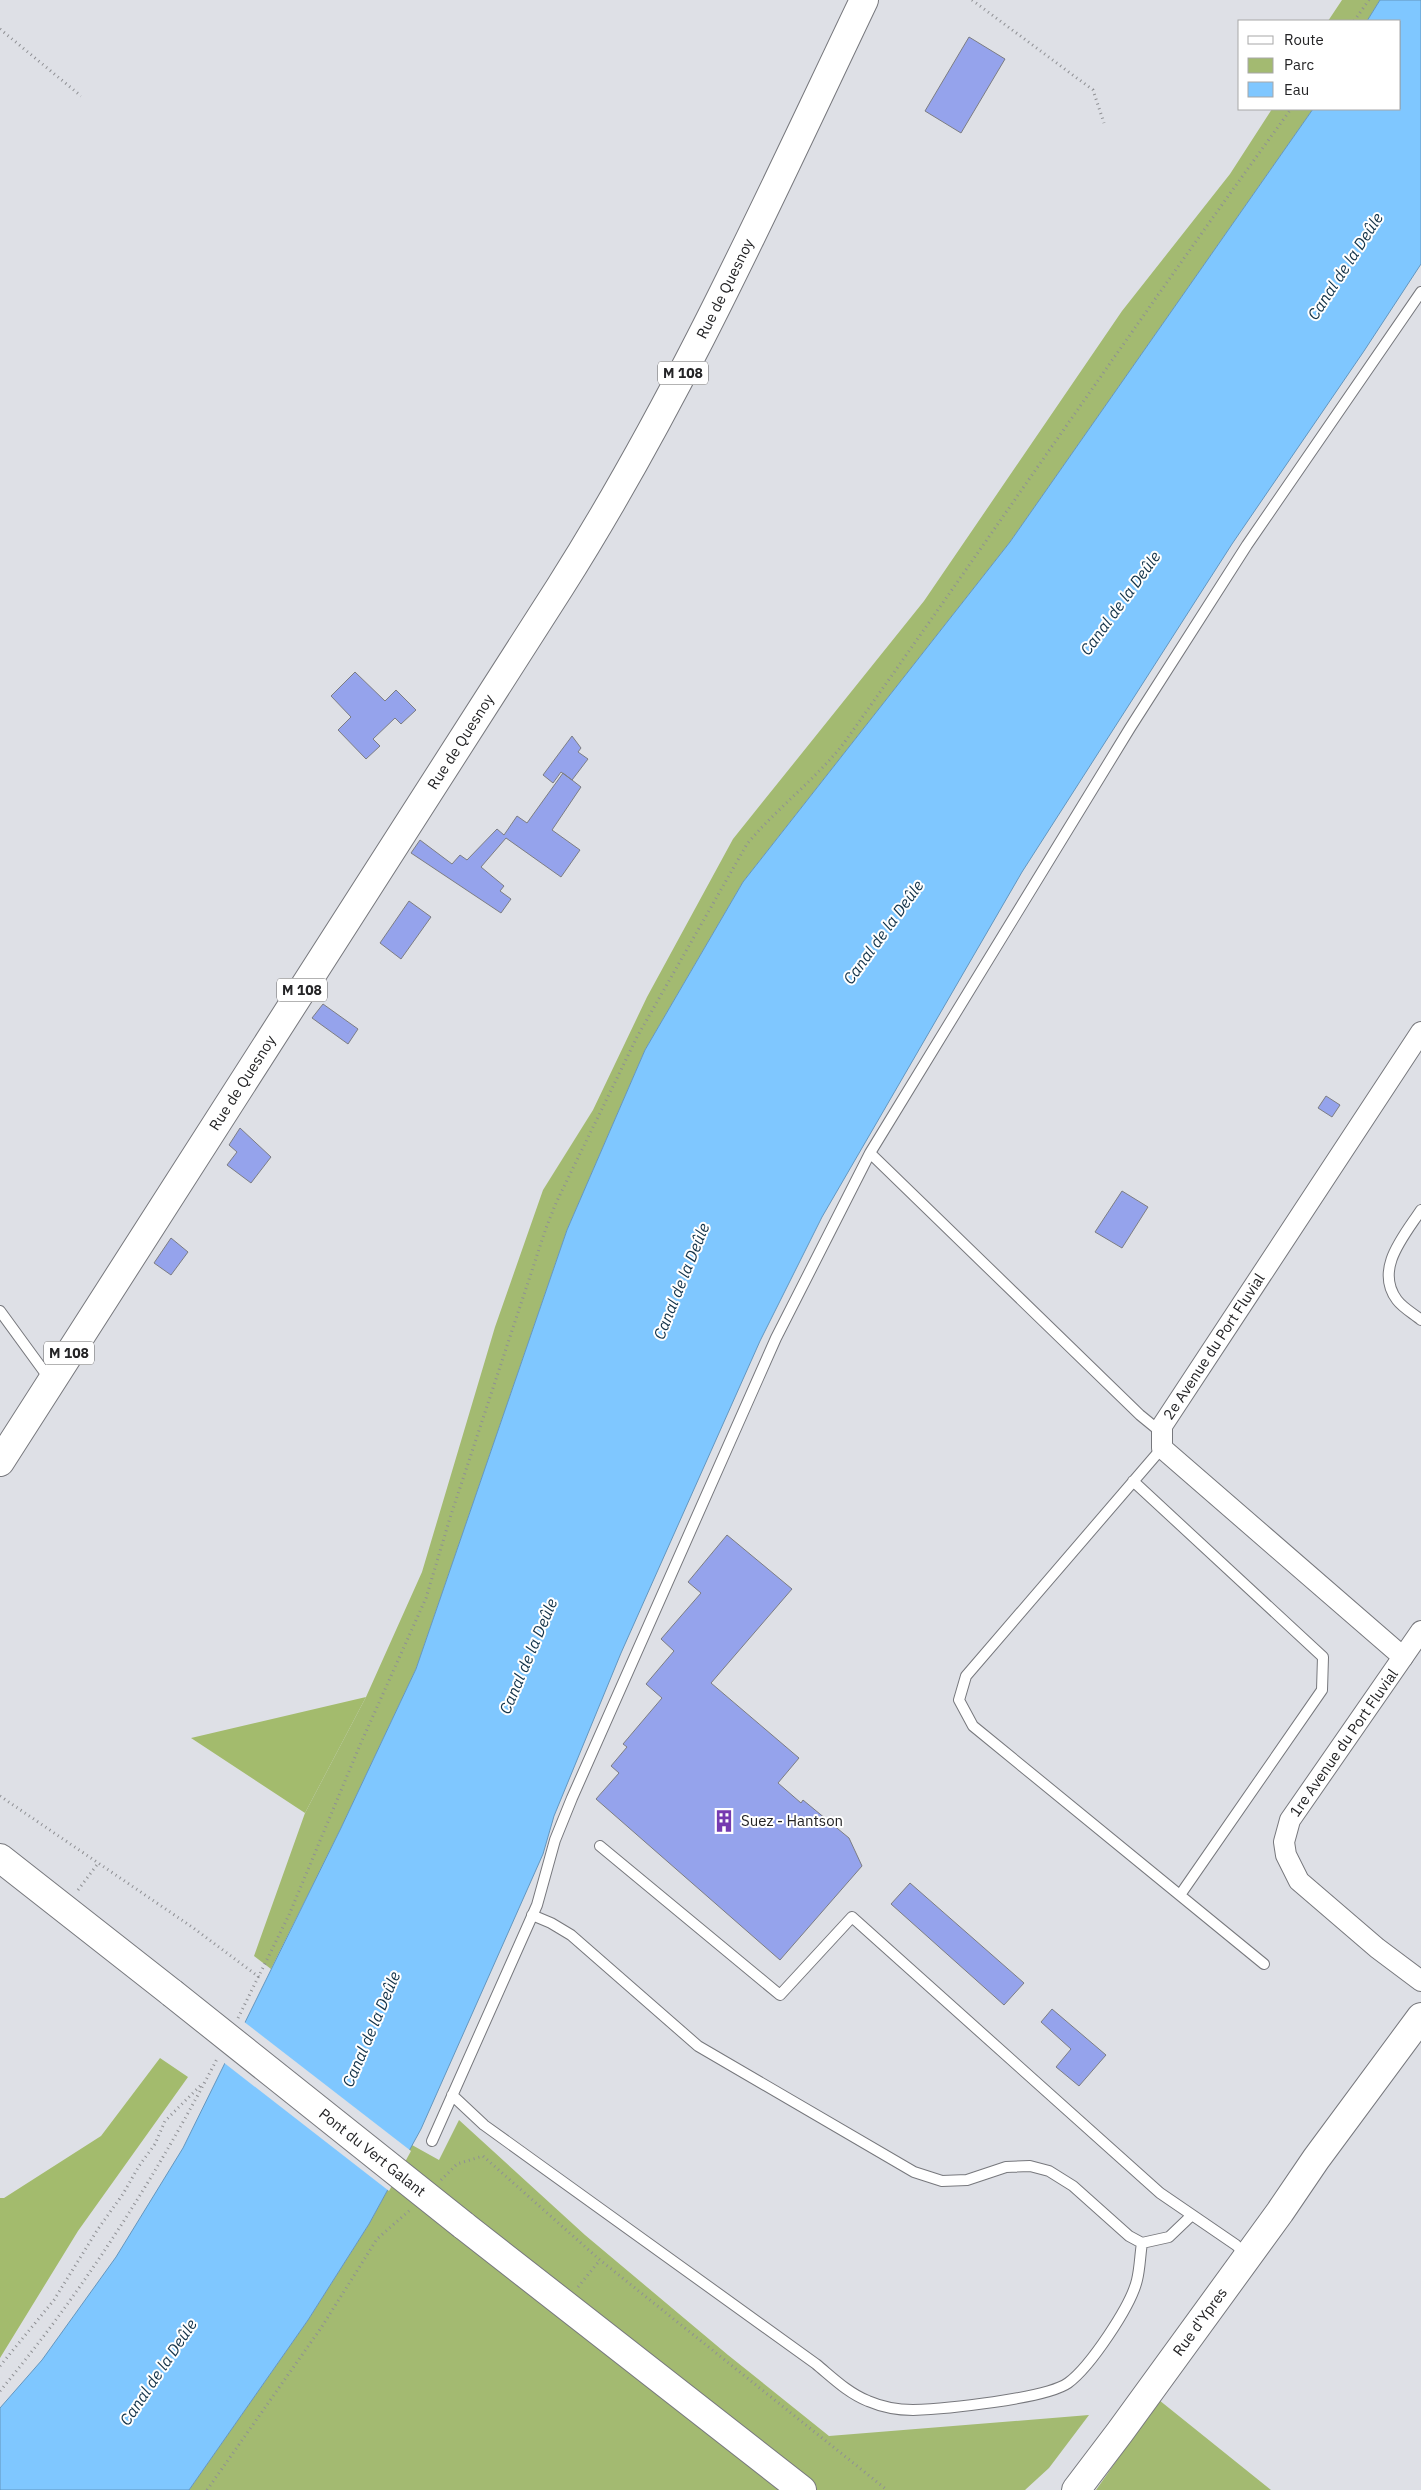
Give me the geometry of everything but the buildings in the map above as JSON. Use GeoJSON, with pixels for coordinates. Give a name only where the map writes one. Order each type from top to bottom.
{"type":"FeatureCollection","features":[{"type":"Feature","properties":{"kind":"main road","name":"Rue de Quesnoy"},"geometry":{"type":"LineString","coordinates":[[2,1458],[555,596],[616,497],[695,349],[864,0]]}},
{"type":"Feature","properties":{"kind":"main road","name":"Pont du Vert Galant"},"geometry":{"type":"LineString","coordinates":[[0,1858],[463,2225],[802,2490]]}},
{"type":"Feature","properties":{"kind":"main road","name":"Rue d'Ypres"},"geometry":{"type":"LineString","coordinates":[[1076,2490],[1421,2017]]}},
{"type":"Feature","properties":{"kind":"main road","name":"Rue d'Ypres"},"geometry":{"type":"LineString","coordinates":[[1280,2212],[1352,2139],[1421,2048]]}},
{"type":"Feature","properties":{"kind":"main road","name":"Rue d'Ypres"},"geometry":{"type":"LineString","coordinates":[[1087,2490],[1120,2432]]}},
{"type":"Feature","properties":{"kind":"street","name":"2e Avenue du Port Fluvial"},"geometry":{"type":"LineString","coordinates":[[1162,1441],[1162,1426],[1421,1032]]}},
{"type":"Feature","properties":{"kind":"street"},"geometry":{"type":"LineString","coordinates":[[1162,1441],[1403,1657]]}},
{"type":"Feature","properties":{"kind":"street","name":"1re Avenue du Port Fluvial"},"geometry":{"type":"LineString","coordinates":[[1421,1631],[1290,1820],[1284,1842],[1286,1855],[1299,1881],[1377,1948],[1421,1981]]}},
{"type":"Feature","properties":{"kind":"lane"},"geometry":{"type":"LineString","coordinates":[[432,2141],[532,1915],[555,1840],[572,1798],[754,1387],[776,1338],[870,1153],[1130,728],[1248,545],[1421,292]]}},
{"type":"Feature","properties":{"kind":"lane"},"geometry":{"type":"LineString","coordinates":[[870,1153],[1140,1415],[1162,1441],[1133,1482],[966,1676],[959,1700],[973,1726],[1264,1964]]}},
{"type":"Feature","properties":{"kind":"lane"},"geometry":{"type":"LineString","coordinates":[[1421,1210],[1393,1253],[1388,1276],[1397,1300],[1421,1320]]}},
{"type":"Feature","properties":{"kind":"lane"},"geometry":{"type":"LineString","coordinates":[[0,1311],[51,1382]]}},
{"type":"Feature","properties":{"kind":"lane"},"geometry":{"type":"LineString","coordinates":[[1133,1482],[1323,1657],[1322,1690],[1180,1895]]}},
{"type":"Feature","properties":{"kind":"lane"},"geometry":{"type":"LineString","coordinates":[[600,1846],[780,1995],[852,1917],[1160,2193],[1236,2245],[1247,2256]]}},
{"type":"Feature","properties":{"kind":"lane"},"geometry":{"type":"LineString","coordinates":[[532,1915],[551,1923],[571,1936],[698,2046],[914,2172],[942,2181],[967,2180],[1006,2168],[1030,2166],[1049,2171],[1073,2186],[1129,2236],[1142,2243],[1170,2237],[1192,2215]]}},
{"type":"Feature","properties":{"kind":"lane"},"geometry":{"type":"LineString","coordinates":[[452,2096],[484,2126],[816,2364],[850,2392],[869,2401],[889,2407],[912,2410],[1041,2395],[1068,2383],[1091,2360],[1130,2301],[1137,2281],[1142,2243]]}},
{"type":"Feature","properties":{"kind":"path"},"geometry":{"type":"LineString","coordinates":[[972,0],[1093,90],[1104,123]]}},
{"type":"Feature","properties":{"kind":"path"},"geometry":{"type":"LineString","coordinates":[[1355,20],[1369,0]]}},
{"type":"Feature","properties":{"kind":"path"},"geometry":{"type":"LineString","coordinates":[[0,29],[81,96]]}},
{"type":"Feature","properties":{"kind":"path"},"geometry":{"type":"LineString","coordinates":[[237,2020],[289,1915],[360,1745],[426,1598],[450,1518],[546,1228],[556,1203],[637,1037],[747,844],[764,824],[819,772],[844,743],[999,526],[1235,184],[1290,110]]}},
{"type":"Feature","properties":{"kind":"path"},"geometry":{"type":"LineString","coordinates":[[0,1796],[192,1927],[259,1977]]}},
{"type":"Feature","properties":{"kind":"path"},"geometry":{"type":"LineString","coordinates":[[77,1891],[98,1862]]}},
{"type":"Feature","properties":{"kind":"path"},"geometry":{"type":"LineString","coordinates":[[0,2391],[55,2322],[102,2253],[168,2150],[219,2055]]}},
{"type":"Feature","properties":{"kind":"path"},"geometry":{"type":"LineString","coordinates":[[0,2366],[54,2300],[98,2229],[155,2144],[165,2121],[206,2081]]}},
{"type":"Feature","properties":{"kind":"path"},"geometry":{"type":"LineString","coordinates":[[483,2156],[600,2260],[887,2490]]}},
{"type":"Feature","properties":{"kind":"path"},"geometry":{"type":"LineString","coordinates":[[207,2490],[320,2328],[377,2239]]}},
{"type":"Feature","properties":{"kind":"path"},"geometry":{"type":"LineString","coordinates":[[573,2293],[600,2260]]}},
{"type":"Feature","properties":{"kind":"green space"},"geometry":{"type":"Polygon","coordinates":[[[1342,0],[1380,0],[1368,20],[1329,20],[1342,0]]]}},
{"type":"Feature","properties":{"kind":"green space"},"geometry":{"type":"Polygon","coordinates":[[[1271,110],[1312,110],[1010,542],[743,882],[645,1050],[567,1230],[416,1669],[341,1828],[271,1969],[254,1956],[305,1813],[366,1697],[422,1572],[495,1327],[543,1190],[593,1110],[647,997],[733,839],[924,601],[1122,311],[1230,174],[1271,110]]]}},
{"type":"Feature","properties":{"kind":"green space"},"geometry":{"type":"Polygon","coordinates":[[[366,1697],[305,1813],[191,1738],[366,1697]]]}},
{"type":"Feature","properties":{"kind":"green space"},"geometry":{"type":"Polygon","coordinates":[[[160,2058],[188,2077],[78,2231],[0,2358],[0,2198],[4,2198],[101,2136],[160,2058]]]}},
{"type":"Feature","properties":{"kind":"green space"},"geometry":{"type":"Polygon","coordinates":[[[459,2120],[585,2235],[728,2355],[829,2436],[1089,2415],[1049,2468],[1025,2490],[189,2490],[308,2320],[369,2224],[412,2145],[439,2160],[459,2120]]]}},
{"type":"Feature","properties":{"kind":"green space"},"geometry":{"type":"Polygon","coordinates":[[[1159,2400],[1271,2490],[1096,2490],[1159,2400]]]}},
{"type":"Feature","properties":{"kind":"water","name":"Canal de la Deûle"},"geometry":{"type":"Polygon","coordinates":[[[1380,0],[1421,0],[1421,264],[1232,544],[1022,872],[822,1217],[760,1341],[621,1653],[554,1816],[543,1854],[421,2129],[369,2224],[308,2320],[189,2490],[0,2490],[0,2408],[42,2360],[116,2257],[183,2148],[341,1828],[416,1669],[567,1230],[645,1050],[743,882],[1010,542],[1312,110],[1401,110],[1401,20],[1368,20],[1380,0]]]}},
{"type":"Feature","properties":{"kind":"pier"},"geometry":{"type":"Polygon","coordinates":[[[243,2021],[411,2151],[389,2191],[223,2062],[243,2021]]]}},
{"type":"Feature","properties":{"kind":"place","name":"Suez - Hantson"},"geometry":{"type":"Point","coordinates":[724,1821]}}]}
